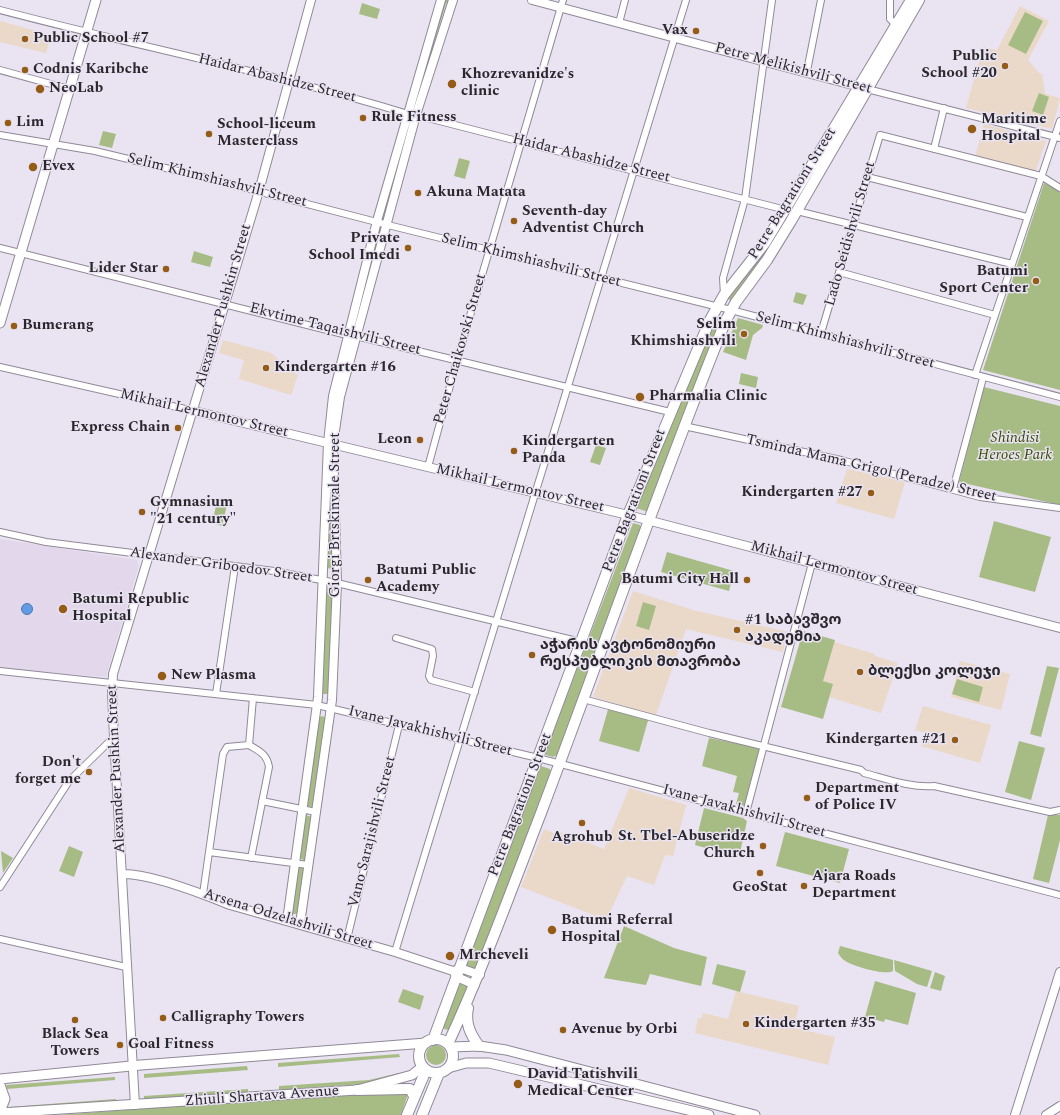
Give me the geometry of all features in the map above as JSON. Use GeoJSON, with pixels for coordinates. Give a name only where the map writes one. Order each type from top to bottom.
{"type":"FeatureCollection","features":[{"type":"Feature","properties":{"kind":"main road"},"geometry":{"type":"LineString","coordinates":[[0,323],[96,0]]}},
{"type":"Feature","properties":{"kind":"main road","name":"Petre Bagrationi Street"},"geometry":{"type":"LineString","coordinates":[[450,1046],[478,980],[648,520],[731,310],[767,260],[797,211],[896,25],[911,0]]}},
{"type":"Feature","properties":{"kind":"main road","name":"Petre Bagrationi Street"},"geometry":{"type":"LineString","coordinates":[[429,1041],[538,758],[628,515],[670,412],[716,307],[765,243],[919,0]]}},
{"type":"Feature","properties":{"kind":"main road"},"geometry":{"type":"LineString","coordinates":[[470,997],[467,1010],[469,1031],[479,1046]]}},
{"type":"Feature","properties":{"kind":"main road"},"geometry":{"type":"LineString","coordinates":[[0,1078],[439,1039],[450,1046],[479,1046],[506,1050],[755,1115]]}},
{"type":"Feature","properties":{"kind":"main road"},"geometry":{"type":"LineString","coordinates":[[407,1115],[425,1068],[420,1054],[429,1041]]}},
{"type":"Feature","properties":{"kind":"main road"},"geometry":{"type":"LineString","coordinates":[[422,1115],[444,1070],[453,1058],[450,1046]]}},
{"type":"Feature","properties":{"kind":"main road"},"geometry":{"type":"LineString","coordinates":[[425,1068],[444,1070],[466,1063],[489,1063],[709,1115]]}},
{"type":"Feature","properties":{"kind":"main road","name":"Zhiuli Shartava Avenue"},"geometry":{"type":"LineString","coordinates":[[0,1113],[358,1090],[412,1075],[425,1068]]}},
{"type":"Feature","properties":{"kind":"main road"},"geometry":{"type":"LineString","coordinates":[[0,1085],[5,1099],[0,1113]]}},
{"type":"Feature","properties":{"kind":"main road"},"geometry":{"type":"LineString","coordinates":[[358,1090],[406,1089],[410,1090],[414,1096]]}},
{"type":"Feature","properties":{"kind":"street","name":"Alexander Pushkin Street"},"geometry":{"type":"LineString","coordinates":[[135,1105],[126,967],[112,682],[149,554],[194,411],[258,191],[311,0]]}},
{"type":"Feature","properties":{"kind":"street","name":"Giorgi Brtskinvale Street"},"geometry":{"type":"LineString","coordinates":[[287,920],[318,705],[322,580],[333,396],[347,335],[377,222],[441,0]]}},
{"type":"Feature","properties":{"kind":"street","name":"Giorgi Brtskinvale Street"},"geometry":{"type":"LineString","coordinates":[[300,924],[331,708],[337,583],[330,443],[340,396],[416,115],[453,0]]}},
{"type":"Feature","properties":{"kind":"street","name":"Petre Melikishvili Street"},"geometry":{"type":"LineString","coordinates":[[532,0],[562,4],[619,23],[807,71],[1057,138]]}},
{"type":"Feature","properties":{"kind":"street"},"geometry":{"type":"LineString","coordinates":[[619,23],[625,0]]}},
{"type":"Feature","properties":{"kind":"street"},"geometry":{"type":"LineString","coordinates":[[395,952],[686,0]]}},
{"type":"Feature","properties":{"kind":"street"},"geometry":{"type":"LineString","coordinates":[[724,295],[723,278],[745,199],[772,0]]}},
{"type":"Feature","properties":{"kind":"street"},"geometry":{"type":"LineString","coordinates":[[807,71],[821,0]]}},
{"type":"Feature","properties":{"kind":"street"},"geometry":{"type":"LineString","coordinates":[[890,0],[890,19],[896,25]]}},
{"type":"Feature","properties":{"kind":"street","name":"Peter Chaikovski Street"},"geometry":{"type":"LineString","coordinates":[[428,467],[457,360],[489,250],[523,142],[562,4]]}},
{"type":"Feature","properties":{"kind":"street","name":"Haidar Abashidze Street"},"geometry":{"type":"LineString","coordinates":[[0,10],[86,33],[289,81],[408,114],[634,170],[786,210]]}},
{"type":"Feature","properties":{"kind":"street"},"geometry":{"type":"LineString","coordinates":[[0,70],[69,88]]}},
{"type":"Feature","properties":{"kind":"street"},"geometry":{"type":"LineString","coordinates":[[944,108],[934,149],[1041,176],[1060,188]]}},
{"type":"Feature","properties":{"kind":"street"},"geometry":{"type":"LineString","coordinates":[[975,375],[1041,176],[1057,138],[1060,121]]}},
{"type":"Feature","properties":{"kind":"street","name":"Selim Khimshiashvili Street"},"geometry":{"type":"LineString","coordinates":[[0,135],[101,152],[731,310],[983,378],[1060,397]]}},
{"type":"Feature","properties":{"kind":"street","name":"Lado Seidishvili Street"},"geometry":{"type":"LineString","coordinates":[[821,334],[880,135],[934,149]]}},
{"type":"Feature","properties":{"kind":"street"},"geometry":{"type":"LineString","coordinates":[[867,177],[1027,217]]}},
{"type":"Feature","properties":{"kind":"street"},"geometry":{"type":"LineString","coordinates":[[797,211],[1012,264]]}},
{"type":"Feature","properties":{"kind":"street","name":"Ekvtime Taqaishvili Street"},"geometry":{"type":"LineString","coordinates":[[0,248],[347,335],[670,412]]}},
{"type":"Feature","properties":{"kind":"street"},"geometry":{"type":"LineString","coordinates":[[840,272],[995,315]]}},
{"type":"Feature","properties":{"kind":"street","name":"Mikhail Lermontov Street"},"geometry":{"type":"LineString","coordinates":[[0,367],[330,443],[628,515],[1060,628]]}},
{"type":"Feature","properties":{"kind":"street"},"geometry":{"type":"LineString","coordinates":[[952,489],[983,378]]}},
{"type":"Feature","properties":{"kind":"street","name":"Tsminda Mama Grigol (Peradze) Street"},"geometry":{"type":"LineString","coordinates":[[684,426],[841,460],[980,497],[1060,508]]}},
{"type":"Feature","properties":{"kind":"street","name":"Alexander Griboedov Street"},"geometry":{"type":"LineString","coordinates":[[0,532],[46,542],[149,554],[322,580],[496,623],[581,642]]}},
{"type":"Feature","properties":{"kind":"street"},"geometry":{"type":"LineString","coordinates":[[746,813],[812,563]]}},
{"type":"Feature","properties":{"kind":"street"},"geometry":{"type":"LineString","coordinates":[[216,694],[235,566]]}},
{"type":"Feature","properties":{"kind":"street"},"geometry":{"type":"LineString","coordinates":[[396,638],[432,649],[433,656],[429,676],[431,680],[475,692]]}},
{"type":"Feature","properties":{"kind":"street","name":"Ivane Javakhishvili Street"},"geometry":{"type":"LineString","coordinates":[[0,670],[318,705],[538,758],[1060,896]]}},
{"type":"Feature","properties":{"kind":"street"},"geometry":{"type":"LineString","coordinates":[[249,745],[253,698]]}},
{"type":"Feature","properties":{"kind":"street"},"geometry":{"type":"LineString","coordinates":[[583,699],[709,733],[861,770],[864,773],[914,785],[934,786],[1050,812],[1060,810]]}},
{"type":"Feature","properties":{"kind":"street","name":"Vano Sarajishvili Street"},"geometry":{"type":"LineString","coordinates":[[347,939],[399,725]]}},
{"type":"Feature","properties":{"kind":"street"},"geometry":{"type":"LineString","coordinates":[[0,887],[69,781],[114,737]]}},
{"type":"Feature","properties":{"kind":"street"},"geometry":{"type":"LineString","coordinates":[[203,894],[223,754],[227,748],[249,745],[264,754],[268,759],[268,767],[251,858]]}},
{"type":"Feature","properties":{"kind":"street"},"geometry":{"type":"LineString","coordinates":[[262,801],[316,812]]}},
{"type":"Feature","properties":{"kind":"street"},"geometry":{"type":"LineString","coordinates":[[209,852],[308,865]]}},
{"type":"Feature","properties":{"kind":"street","name":"Arsena Odzelashvili Street"},"geometry":{"type":"LineString","coordinates":[[122,874],[132,874],[203,894],[230,905],[395,952],[478,980]]}},
{"type":"Feature","properties":{"kind":"street"},"geometry":{"type":"LineString","coordinates":[[0,939],[126,967]]}},
{"type":"Feature","properties":{"kind":"street"},"geometry":{"type":"LineString","coordinates":[[1015,1115],[1060,972]]}},
{"type":"Feature","properties":{"kind":"street"},"geometry":{"type":"LineString","coordinates":[[1046,1115],[1060,1106]]}},
{"type":"Feature","properties":{"kind":"shaded area","name":"Public School #20"},"geometry":{"type":"Polygon","coordinates":[[[1020,6],[1049,21],[1028,60],[1038,72],[1042,74],[1045,94],[1060,98],[1052,129],[966,108],[983,47],[997,50],[1020,6]]]}},
{"type":"Feature","properties":{"kind":"shaded area","name":"Public School #7"},"geometry":{"type":"Polygon","coordinates":[[[0,21],[51,35],[46,53],[0,42],[0,21]]]}},
{"type":"Feature","properties":{"kind":"shaded area"},"geometry":{"type":"Polygon","coordinates":[[[984,124],[1046,141],[1035,173],[975,157],[984,124]]]}},
{"type":"Feature","properties":{"kind":"shaded area","name":"Kindergarten #16"},"geometry":{"type":"Polygon","coordinates":[[[223,340],[271,353],[298,375],[291,395],[239,379],[244,360],[219,353],[223,340]]]}},
{"type":"Feature","properties":{"kind":"shaded area","name":"Kindergarten #27"},"geometry":{"type":"Polygon","coordinates":[[[847,469],[905,482],[894,519],[836,503],[847,469]]]}},
{"type":"Feature","properties":{"kind":"shaded area","name":"Batumi Republic Hospital"},"geometry":{"type":"Polygon","coordinates":[[[0,539],[137,560],[139,565],[106,677],[0,668],[0,539]]]}},
{"type":"Feature","properties":{"kind":"shaded area"},"geometry":{"type":"Polygon","coordinates":[[[633,591],[693,610],[788,632],[783,652],[686,629],[656,715],[593,697],[633,591]]]}},
{"type":"Feature","properties":{"kind":"shaded area","name":"ბლექსი კოლეჯი"},"geometry":{"type":"Polygon","coordinates":[[[834,642],[875,654],[875,656],[898,663],[881,713],[829,697],[833,684],[823,681],[834,642]]]}},
{"type":"Feature","properties":{"kind":"shaded area"},"geometry":{"type":"Polygon","coordinates":[[[960,661],[1010,674],[1001,710],[951,697],[960,661]]]}},
{"type":"Feature","properties":{"kind":"shaded area","name":"Kindergarten #21"},"geometry":{"type":"Polygon","coordinates":[[[923,706],[991,725],[980,763],[921,746],[925,733],[915,730],[923,706]]]}},
{"type":"Feature","properties":{"kind":"shaded area"},"geometry":{"type":"Polygon","coordinates":[[[629,788],[686,805],[673,856],[665,855],[654,885],[627,876],[607,918],[597,914],[596,916],[521,887],[544,829],[556,834],[557,831],[604,849],[629,788]]]}},
{"type":"Feature","properties":{"kind":"shaded area","name":"Kindergarten #35"},"geometry":{"type":"Polygon","coordinates":[[[736,991],[799,1006],[794,1028],[835,1037],[828,1065],[695,1033],[698,1018],[701,1019],[703,1013],[728,1019],[736,991]]]}},
{"type":"Feature","properties":{"kind":"green space"},"geometry":{"type":"Polygon","coordinates":[[[443,0],[449,0],[446,4],[416,101],[416,108],[413,108],[443,0]]]}},
{"type":"Feature","properties":{"kind":"green space"},"geometry":{"type":"Polygon","coordinates":[[[362,3],[380,9],[377,19],[359,14],[362,3]]]}},
{"type":"Feature","properties":{"kind":"green space"},"geometry":{"type":"Polygon","coordinates":[[[1025,12],[1043,21],[1026,54],[1008,45],[1025,12]]]}},
{"type":"Feature","properties":{"kind":"green space"},"geometry":{"type":"Polygon","coordinates":[[[1039,93],[1049,97],[1043,115],[1032,111],[1039,93]]]}},
{"type":"Feature","properties":{"kind":"green space"},"geometry":{"type":"Polygon","coordinates":[[[103,131],[116,134],[112,148],[99,145],[103,131]]]}},
{"type":"Feature","properties":{"kind":"green space"},"geometry":{"type":"Polygon","coordinates":[[[459,158],[470,161],[465,179],[454,176],[459,158]]]}},
{"type":"Feature","properties":{"kind":"green space","name":"Batumi Sport Center"},"geometry":{"type":"Polygon","coordinates":[[[1044,183],[1060,191],[1060,390],[983,370],[1044,183]]]}},
{"type":"Feature","properties":{"kind":"green space"},"geometry":{"type":"Polygon","coordinates":[[[783,223],[785,223],[769,249],[732,301],[730,301],[728,297],[768,248],[783,223]]]}},
{"type":"Feature","properties":{"kind":"green space"},"geometry":{"type":"Polygon","coordinates":[[[377,230],[381,232],[355,328],[352,327],[377,230]]]}},
{"type":"Feature","properties":{"kind":"green space"},"geometry":{"type":"Polygon","coordinates":[[[194,251],[213,257],[210,267],[191,262],[194,251]]]}},
{"type":"Feature","properties":{"kind":"green space"},"geometry":{"type":"Polygon","coordinates":[[[796,292],[807,295],[803,305],[793,302],[796,292]]]}},
{"type":"Feature","properties":{"kind":"green space"},"geometry":{"type":"Polygon","coordinates":[[[718,317],[723,318],[648,512],[636,508],[714,320],[718,317]]]}},
{"type":"Feature","properties":{"kind":"green space"},"geometry":{"type":"Polygon","coordinates":[[[738,318],[763,325],[762,328],[753,335],[746,360],[723,352],[738,318]]]}},
{"type":"Feature","properties":{"kind":"green space"},"geometry":{"type":"Polygon","coordinates":[[[741,373],[758,377],[756,388],[739,384],[741,373]]]}},
{"type":"Feature","properties":{"kind":"green space","name":"Shindisi Heroes Park"},"geometry":{"type":"Polygon","coordinates":[[[984,387],[1060,406],[1060,505],[959,482],[984,387]]]}},
{"type":"Feature","properties":{"kind":"green space"},"geometry":{"type":"Polygon","coordinates":[[[596,445],[606,448],[600,465],[590,462],[596,445]]]}},
{"type":"Feature","properties":{"kind":"green space"},"geometry":{"type":"Polygon","coordinates":[[[331,456],[332,569],[327,568],[331,456]]]}},
{"type":"Feature","properties":{"kind":"green space"},"geometry":{"type":"Polygon","coordinates":[[[217,502],[227,505],[222,526],[212,523],[217,502]]]}},
{"type":"Feature","properties":{"kind":"green space"},"geometry":{"type":"Polygon","coordinates":[[[994,521],[1051,537],[1035,592],[979,577],[994,521]]]}},
{"type":"Feature","properties":{"kind":"green space"},"geometry":{"type":"Polygon","coordinates":[[[633,523],[640,525],[641,528],[557,755],[553,757],[546,755],[546,750],[633,523]]]}},
{"type":"Feature","properties":{"kind":"green space"},"geometry":{"type":"Polygon","coordinates":[[[667,552],[734,571],[729,591],[661,572],[667,552]]]}},
{"type":"Feature","properties":{"kind":"green space"},"geometry":{"type":"Polygon","coordinates":[[[328,588],[333,591],[329,694],[322,694],[325,591],[328,588]]]}},
{"type":"Feature","properties":{"kind":"green space"},"geometry":{"type":"Polygon","coordinates":[[[643,602],[656,606],[649,630],[636,626],[643,602]]]}},
{"type":"Feature","properties":{"kind":"green space"},"geometry":{"type":"Polygon","coordinates":[[[803,631],[835,640],[823,681],[833,684],[823,719],[781,707],[803,631]]]}},
{"type":"Feature","properties":{"kind":"green space"},"geometry":{"type":"Polygon","coordinates":[[[1047,666],[1059,668],[1041,737],[1030,734],[1047,666]]]}},
{"type":"Feature","properties":{"kind":"green space"},"geometry":{"type":"Polygon","coordinates":[[[957,679],[983,687],[979,702],[952,694],[957,679]]]}},
{"type":"Feature","properties":{"kind":"green space"},"geometry":{"type":"Polygon","coordinates":[[[609,706],[649,717],[639,752],[599,741],[609,706]]]}},
{"type":"Feature","properties":{"kind":"green space"},"geometry":{"type":"Polygon","coordinates":[[[322,716],[327,718],[314,804],[312,807],[307,806],[306,803],[319,718],[322,716]]]}},
{"type":"Feature","properties":{"kind":"green space"},"geometry":{"type":"Polygon","coordinates":[[[709,738],[760,748],[745,806],[736,804],[739,793],[733,792],[737,776],[702,766],[709,738]]]}},
{"type":"Feature","properties":{"kind":"green space"},"geometry":{"type":"Polygon","coordinates":[[[1019,741],[1045,748],[1031,800],[1005,792],[1019,741]]]}},
{"type":"Feature","properties":{"kind":"green space"},"geometry":{"type":"Polygon","coordinates":[[[541,766],[550,769],[551,773],[475,970],[465,966],[541,766]]]}},
{"type":"Feature","properties":{"kind":"green space"},"geometry":{"type":"Polygon","coordinates":[[[704,808],[743,818],[747,821],[739,857],[695,845],[704,808]]]}},
{"type":"Feature","properties":{"kind":"green space"},"geometry":{"type":"Polygon","coordinates":[[[306,815],[312,817],[306,860],[304,861],[299,857],[306,815]]]}},
{"type":"Feature","properties":{"kind":"green space"},"geometry":{"type":"Polygon","coordinates":[[[1048,815],[1060,815],[1060,840],[1049,883],[1033,879],[1048,815]]]}},
{"type":"Feature","properties":{"kind":"green space"},"geometry":{"type":"Polygon","coordinates":[[[785,832],[849,849],[840,883],[776,866],[785,832]]]}},
{"type":"Feature","properties":{"kind":"green space"},"geometry":{"type":"Polygon","coordinates":[[[69,846],[83,852],[74,877],[59,871],[69,846]]]}},
{"type":"Feature","properties":{"kind":"green space"},"geometry":{"type":"Polygon","coordinates":[[[1,851],[13,858],[3,873],[1,851]]]}},
{"type":"Feature","properties":{"kind":"green space"},"geometry":{"type":"Polygon","coordinates":[[[303,866],[305,868],[298,914],[293,914],[291,911],[297,868],[303,866]]]}},
{"type":"Feature","properties":{"kind":"green space"},"geometry":{"type":"Polygon","coordinates":[[[624,926],[674,948],[707,957],[701,986],[650,974],[646,985],[604,978],[624,926]]]}},
{"type":"Feature","properties":{"kind":"green space"},"geometry":{"type":"Polygon","coordinates":[[[840,946],[893,960],[893,971],[877,971],[848,962],[842,959],[838,953],[840,946]]]}},
{"type":"Feature","properties":{"kind":"green space"},"geometry":{"type":"Polygon","coordinates":[[[894,960],[932,971],[927,987],[917,984],[895,971],[894,960]]]}},
{"type":"Feature","properties":{"kind":"green space"},"geometry":{"type":"Polygon","coordinates":[[[717,964],[746,971],[740,992],[712,984],[717,964]]]}},
{"type":"Feature","properties":{"kind":"green space"},"geometry":{"type":"Polygon","coordinates":[[[935,972],[945,976],[941,991],[930,988],[935,972]]]}},
{"type":"Feature","properties":{"kind":"green space"},"geometry":{"type":"Polygon","coordinates":[[[875,981],[916,993],[908,1025],[885,1019],[884,1022],[865,1017],[875,981]]]}},
{"type":"Feature","properties":{"kind":"green space"},"geometry":{"type":"Polygon","coordinates":[[[458,982],[469,986],[449,1029],[447,1030],[443,1028],[458,982]]]}},
{"type":"Feature","properties":{"kind":"green space"},"geometry":{"type":"Polygon","coordinates":[[[403,989],[424,996],[420,1010],[398,1002],[403,989]]]}},
{"type":"Feature","properties":{"kind":"green space"},"geometry":{"type":"Polygon","coordinates":[[[436,1045],[443,1048],[446,1055],[443,1062],[436,1065],[429,1062],[426,1055],[429,1048],[436,1045]]]}},
{"type":"Feature","properties":{"kind":"green space"},"geometry":{"type":"Polygon","coordinates":[[[399,1054],[400,1057],[278,1067],[278,1063],[399,1054]]]}},
{"type":"Feature","properties":{"kind":"green space"},"geometry":{"type":"Polygon","coordinates":[[[247,1066],[248,1070],[144,1078],[144,1074],[247,1066]]]}},
{"type":"Feature","properties":{"kind":"green space"},"geometry":{"type":"Polygon","coordinates":[[[399,1073],[399,1076],[363,1084],[279,1090],[279,1086],[369,1080],[399,1073]]]}},
{"type":"Feature","properties":{"kind":"green space"},"geometry":{"type":"Polygon","coordinates":[[[115,1077],[115,1080],[7,1089],[6,1085],[115,1077]]]}},
{"type":"Feature","properties":{"kind":"green space"},"geometry":{"type":"Polygon","coordinates":[[[248,1089],[248,1092],[144,1099],[144,1096],[248,1089]]]}},
{"type":"Feature","properties":{"kind":"green space"},"geometry":{"type":"Polygon","coordinates":[[[402,1090],[408,1094],[401,1115],[57,1115],[402,1090]]]}},
{"type":"Feature","properties":{"kind":"green space"},"geometry":{"type":"Polygon","coordinates":[[[116,1099],[116,1103],[8,1111],[9,1107],[116,1099]]]}},
{"type":"Feature","properties":{"kind":"water"},"geometry":{"type":"Polygon","coordinates":[[[27,603],[31,605],[33,609],[31,613],[27,615],[23,613],[21,609],[23,605],[27,603]]]}},
{"type":"Feature","properties":{"kind":"place","name":"Vax"},"geometry":{"type":"Point","coordinates":[696,31]}},
{"type":"Feature","properties":{"kind":"place","name":"Public School #7"},"geometry":{"type":"Point","coordinates":[25,39]}},
{"type":"Feature","properties":{"kind":"place","name":"Public School #20"},"geometry":{"type":"Point","coordinates":[1005,66]}},
{"type":"Feature","properties":{"kind":"place","name":"Codnis Karibche"},"geometry":{"type":"Point","coordinates":[25,70]}},
{"type":"Feature","properties":{"kind":"place","name":"Khozrevanidze's clinic"},"geometry":{"type":"Point","coordinates":[452,84]}},
{"type":"Feature","properties":{"kind":"place","name":"NeoLab"},"geometry":{"type":"Point","coordinates":[40,89]}},
{"type":"Feature","properties":{"kind":"place","name":"Rule Fitness"},"geometry":{"type":"Point","coordinates":[363,118]}},
{"type":"Feature","properties":{"kind":"place","name":"Lim"},"geometry":{"type":"Point","coordinates":[8,123]}},
{"type":"Feature","properties":{"kind":"place","name":"Maritime Hospital"},"geometry":{"type":"Point","coordinates":[972,129]}},
{"type":"Feature","properties":{"kind":"place","name":"School-liceum Masterclass"},"geometry":{"type":"Point","coordinates":[209,134]}},
{"type":"Feature","properties":{"kind":"place","name":"Evex"},"geometry":{"type":"Point","coordinates":[33,167]}},
{"type":"Feature","properties":{"kind":"place","name":"Akuna Matata"},"geometry":{"type":"Point","coordinates":[418,193]}},
{"type":"Feature","properties":{"kind":"place","name":"Seventh-day Adventist Church"},"geometry":{"type":"Point","coordinates":[514,221]}},
{"type":"Feature","properties":{"kind":"place","name":"Private School Imedi"},"geometry":{"type":"Point","coordinates":[408,248]}},
{"type":"Feature","properties":{"kind":"place","name":"Lider Star"},"geometry":{"type":"Point","coordinates":[166,269]}},
{"type":"Feature","properties":{"kind":"place","name":"Batumi Sport Center"},"geometry":{"type":"Point","coordinates":[1036,281]}},
{"type":"Feature","properties":{"kind":"place","name":"Bumerang"},"geometry":{"type":"Point","coordinates":[14,326]}},
{"type":"Feature","properties":{"kind":"place","name":"Selim Khimshiashvili"},"geometry":{"type":"Point","coordinates":[744,334]}},
{"type":"Feature","properties":{"kind":"place","name":"Kindergarten #16"},"geometry":{"type":"Point","coordinates":[266,368]}},
{"type":"Feature","properties":{"kind":"place","name":"Pharmalia Clinic"},"geometry":{"type":"Point","coordinates":[640,397]}},
{"type":"Feature","properties":{"kind":"place","name":"Express Chain"},"geometry":{"type":"Point","coordinates":[178,428]}},
{"type":"Feature","properties":{"kind":"place","name":"Leon"},"geometry":{"type":"Point","coordinates":[420,440]}},
{"type":"Feature","properties":{"kind":"place","name":"Kindergarten Panda"},"geometry":{"type":"Point","coordinates":[514,451]}},
{"type":"Feature","properties":{"kind":"place","name":"Kindergarten #27"},"geometry":{"type":"Point","coordinates":[871,493]}},
{"type":"Feature","properties":{"kind":"place","name":"Gymnasium \"21 century\""},"geometry":{"type":"Point","coordinates":[142,512]}},
{"type":"Feature","properties":{"kind":"place","name":"Batumi Public Academy"},"geometry":{"type":"Point","coordinates":[368,580]}},
{"type":"Feature","properties":{"kind":"place","name":"Batumi City Hall"},"geometry":{"type":"Point","coordinates":[747,580]}},
{"type":"Feature","properties":{"kind":"place","name":"Batumi Republic Hospital"},"geometry":{"type":"Point","coordinates":[63,609]}},
{"type":"Feature","properties":{"kind":"place","name":"#1 საბავშვო აკადემია"},"geometry":{"type":"Point","coordinates":[737,630]}},
{"type":"Feature","properties":{"kind":"place","name":"აჭარის ავტონომიური რესპუბლიკის მთავრობა"},"geometry":{"type":"Point","coordinates":[532,655]}},
{"type":"Feature","properties":{"kind":"place","name":"ბლექსი კოლეჯი"},"geometry":{"type":"Point","coordinates":[860,672]}},
{"type":"Feature","properties":{"kind":"place","name":"New Plasma"},"geometry":{"type":"Point","coordinates":[162,676]}},
{"type":"Feature","properties":{"kind":"place","name":"Kindergarten #21"},"geometry":{"type":"Point","coordinates":[955,740]}},
{"type":"Feature","properties":{"kind":"place","name":"Don't forget me"},"geometry":{"type":"Point","coordinates":[89,772]}},
{"type":"Feature","properties":{"kind":"place","name":"Department of Police IV"},"geometry":{"type":"Point","coordinates":[807,798]}},
{"type":"Feature","properties":{"kind":"place","name":"Agrohub"},"geometry":{"type":"Point","coordinates":[582,823]}},
{"type":"Feature","properties":{"kind":"place","name":"St. Tbel-Abuseridze Church"},"geometry":{"type":"Point","coordinates":[763,846]}},
{"type":"Feature","properties":{"kind":"place","name":"GeoStat"},"geometry":{"type":"Point","coordinates":[760,873]}},
{"type":"Feature","properties":{"kind":"place","name":"Ajara Roads Department"},"geometry":{"type":"Point","coordinates":[804,886]}},
{"type":"Feature","properties":{"kind":"place","name":"Batumi Referral Hospital"},"geometry":{"type":"Point","coordinates":[552,930]}},
{"type":"Feature","properties":{"kind":"place","name":"Mrcheveli"},"geometry":{"type":"Point","coordinates":[450,956]}},
{"type":"Feature","properties":{"kind":"place","name":"Calligraphy Towers"},"geometry":{"type":"Point","coordinates":[163,1018]}},
{"type":"Feature","properties":{"kind":"place","name":"Black Sea Towers"},"geometry":{"type":"Point","coordinates":[75,1020]}},
{"type":"Feature","properties":{"kind":"place","name":"Kindergarten #35"},"geometry":{"type":"Point","coordinates":[746,1024]}},
{"type":"Feature","properties":{"kind":"place","name":"Avenue by Orbi"},"geometry":{"type":"Point","coordinates":[563,1030]}},
{"type":"Feature","properties":{"kind":"place","name":"Goal Fitness"},"geometry":{"type":"Point","coordinates":[120,1045]}},
{"type":"Feature","properties":{"kind":"place","name":"David Tatishvili Medical Center"},"geometry":{"type":"Point","coordinates":[518,1084]}}]}
